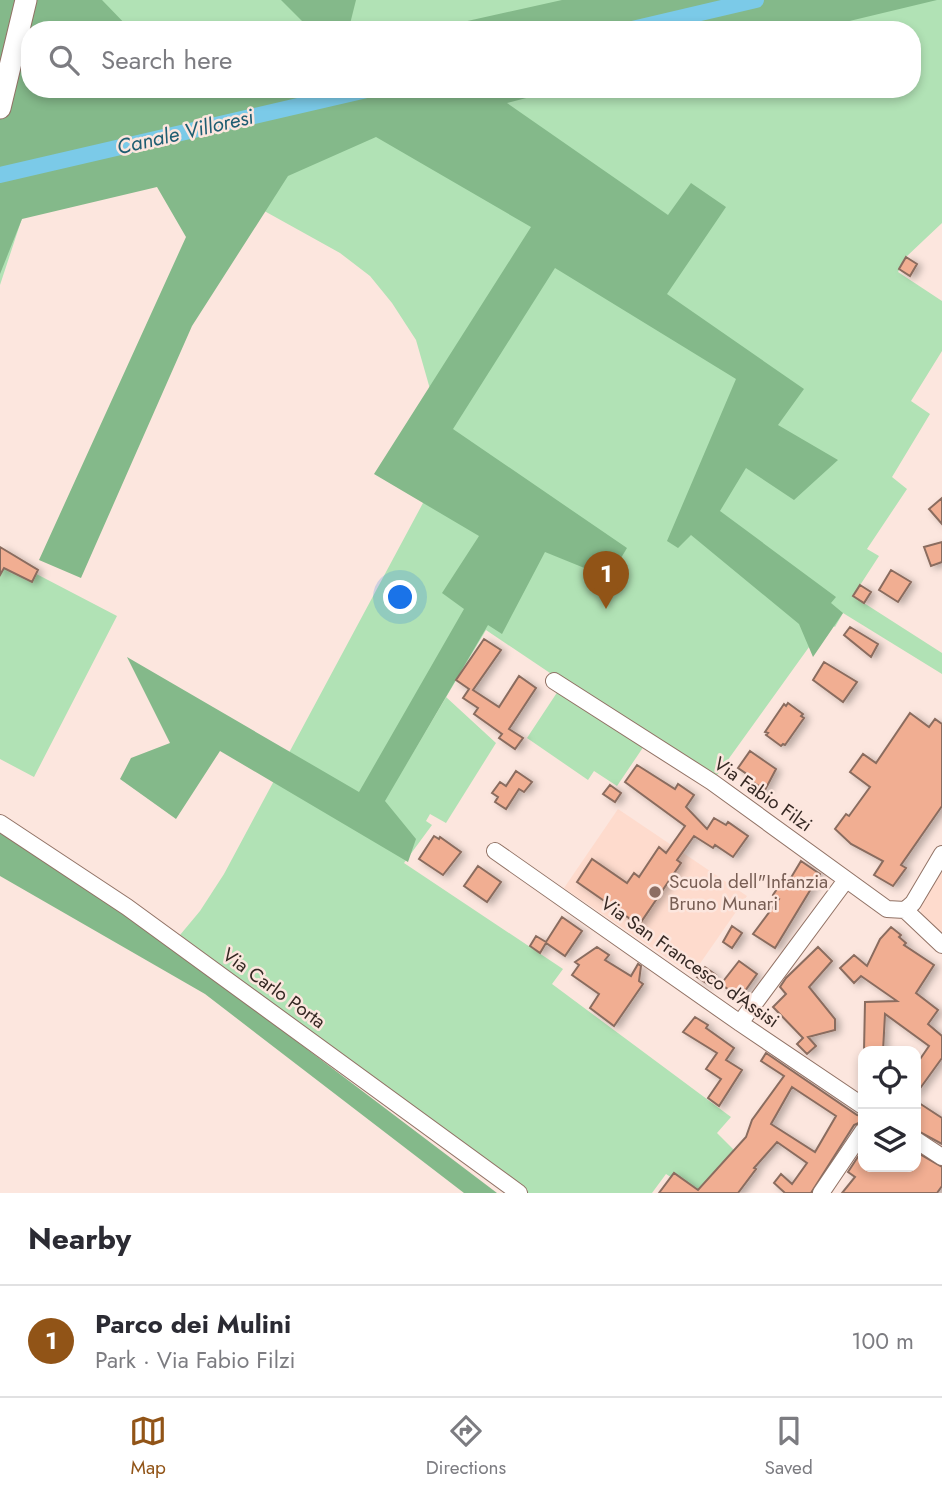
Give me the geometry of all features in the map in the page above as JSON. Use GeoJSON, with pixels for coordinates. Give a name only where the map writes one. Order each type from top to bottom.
{"type":"FeatureCollection","features":[{"type":"Feature","properties":{"kind":"street"},"geometry":{"type":"LineString","coordinates":[[0,108],[26,0]]}},
{"type":"Feature","properties":{"kind":"street","name":"Via Fabio Filzi"},"geometry":{"type":"LineString","coordinates":[[554,681],[712,782],[887,909],[905,910],[942,945]]}},
{"type":"Feature","properties":{"kind":"street","name":"Via Carlo Porta"},"geometry":{"type":"LineString","coordinates":[[0,823],[127,907],[519,1193]]}},
{"type":"Feature","properties":{"kind":"street","name":"Via San Francesco d'Assisi"},"geometry":{"type":"LineString","coordinates":[[495,851],[858,1103]]}},
{"type":"Feature","properties":{"kind":"street"},"geometry":{"type":"LineString","coordinates":[[905,910],[913,903],[942,854]]}},
{"type":"Feature","properties":{"kind":"street"},"geometry":{"type":"LineString","coordinates":[[740,1023],[846,880]]}},
{"type":"Feature","properties":{"kind":"street"},"geometry":{"type":"LineString","coordinates":[[821,1193],[858,1138]]}},
{"type":"Feature","properties":{"kind":"street"},"geometry":{"type":"LineString","coordinates":[[921,1143],[942,1157]]}},
{"type":"Feature","properties":{"kind":"shaded area","name":"Scuola dell\"Infanzia Bruno Munari"},"geometry":{"type":"Polygon","coordinates":[[[618,809],[747,896],[692,975],[564,888],[618,809]]]}},
{"type":"Feature","properties":{"kind":"shaded area"},"geometry":{"type":"Polygon","coordinates":[[[942,867],[942,938],[922,922],[920,903],[942,867]]]}},
{"type":"Feature","properties":{"kind":"green space"},"geometry":{"type":"Polygon","coordinates":[[[0,0],[942,0],[942,223],[906,257],[898,272],[942,301],[942,351],[911,401],[930,414],[892,477],[907,489],[867,549],[879,556],[853,596],[942,653],[942,674],[843,613],[835,627],[827,622],[712,782],[486,630],[446,697],[496,743],[446,823],[430,814],[426,821],[432,825],[404,863],[563,969],[552,984],[731,1117],[717,1133],[734,1150],[696,1193],[666,1174],[652,1193],[528,1193],[180,935],[200,911],[224,874],[423,503],[432,396],[416,340],[392,303],[370,276],[340,253],[174,161],[29,197],[0,285],[0,0]]]}},
{"type":"Feature","properties":{"kind":"green space"},"geometry":{"type":"Polygon","coordinates":[[[0,0],[102,0],[122,21],[21,21],[21,98],[526,98],[507,103],[668,215],[691,183],[726,207],[667,294],[804,389],[778,425],[838,460],[794,500],[746,468],[720,511],[836,597],[831,603],[843,613],[813,657],[799,624],[691,535],[678,548],[667,541],[736,379],[555,268],[453,429],[627,548],[609,578],[545,552],[502,634],[488,625],[385,801],[416,839],[408,862],[220,751],[176,819],[120,779],[131,758],[170,743],[127,657],[359,792],[464,609],[442,593],[479,536],[374,474],[531,227],[376,137],[288,176],[192,326],[81,578],[39,560],[186,237],[157,187],[22,219],[0,274],[0,0]]]}},
{"type":"Feature","properties":{"kind":"green space"},"geometry":{"type":"Polygon","coordinates":[[[281,0],[356,0],[351,21],[302,21],[281,0]]]}},
{"type":"Feature","properties":{"kind":"green space"},"geometry":{"type":"Polygon","coordinates":[[[562,0],[937,0],[850,21],[468,21],[562,0]]]}},
{"type":"Feature","properties":{"kind":"green space"},"geometry":{"type":"Polygon","coordinates":[[[0,555],[117,616],[34,777],[0,759],[0,555]]]}},
{"type":"Feature","properties":{"kind":"green space"},"geometry":{"type":"Polygon","coordinates":[[[558,691],[644,746],[617,786],[594,771],[588,780],[527,738],[558,691]]]}},
{"type":"Feature","properties":{"kind":"green space"},"geometry":{"type":"Polygon","coordinates":[[[0,833],[155,934],[497,1193],[464,1193],[205,994],[0,876],[0,833]]]}},
{"type":"Feature","properties":{"kind":"building"},"geometry":{"type":"Polygon","coordinates":[[[906,257],[917,264],[910,276],[899,269],[906,257]]]}},
{"type":"Feature","properties":{"kind":"building"},"geometry":{"type":"Polygon","coordinates":[[[942,498],[942,524],[929,509],[942,498]]]}},
{"type":"Feature","properties":{"kind":"building"},"geometry":{"type":"Polygon","coordinates":[[[942,542],[942,562],[931,566],[924,547],[942,542]]]}},
{"type":"Feature","properties":{"kind":"building"},"geometry":{"type":"Polygon","coordinates":[[[0,547],[38,570],[32,582],[4,568],[0,575],[0,547]]]}},
{"type":"Feature","properties":{"kind":"building"},"geometry":{"type":"Polygon","coordinates":[[[891,570],[911,582],[898,602],[879,590],[891,570]]]}},
{"type":"Feature","properties":{"kind":"building"},"geometry":{"type":"Polygon","coordinates":[[[860,585],[871,592],[864,603],[853,596],[860,585]]]}},
{"type":"Feature","properties":{"kind":"building"},"geometry":{"type":"Polygon","coordinates":[[[850,627],[878,644],[871,657],[844,635],[850,627]]]}},
{"type":"Feature","properties":{"kind":"building"},"geometry":{"type":"Polygon","coordinates":[[[484,639],[501,650],[473,690],[499,707],[519,676],[536,688],[509,729],[523,738],[515,749],[499,738],[502,734],[474,714],[478,708],[463,698],[469,689],[456,680],[484,639]]]}},
{"type":"Feature","properties":{"kind":"building"},"geometry":{"type":"Polygon","coordinates":[[[824,662],[857,682],[843,702],[813,680],[824,662]]]}},
{"type":"Feature","properties":{"kind":"building"},"geometry":{"type":"Polygon","coordinates":[[[788,703],[803,714],[801,716],[804,718],[785,745],[781,746],[765,732],[784,704],[786,706],[788,703]]]}},
{"type":"Feature","properties":{"kind":"building"},"geometry":{"type":"Polygon","coordinates":[[[910,713],[929,727],[935,719],[942,724],[942,806],[901,865],[906,868],[893,886],[874,875],[883,861],[851,844],[835,829],[846,814],[849,816],[870,787],[850,772],[863,754],[876,763],[910,713]]]}},
{"type":"Feature","properties":{"kind":"building"},"geometry":{"type":"Polygon","coordinates":[[[750,751],[776,769],[765,790],[738,768],[750,751]]]}},
{"type":"Feature","properties":{"kind":"building"},"geometry":{"type":"Polygon","coordinates":[[[637,765],[675,789],[678,784],[694,795],[686,807],[707,829],[714,818],[726,825],[728,822],[748,836],[733,857],[694,836],[677,860],[681,863],[639,925],[577,882],[592,859],[627,883],[634,873],[639,877],[659,847],[666,853],[685,826],[625,782],[637,765]]]}},
{"type":"Feature","properties":{"kind":"building"},"geometry":{"type":"Polygon","coordinates":[[[516,771],[532,782],[524,792],[519,789],[506,809],[495,802],[498,797],[492,793],[500,782],[506,786],[516,771]]]}},
{"type":"Feature","properties":{"kind":"building"},"geometry":{"type":"Polygon","coordinates":[[[610,785],[621,793],[615,802],[603,794],[610,785]]]}},
{"type":"Feature","properties":{"kind":"building"},"geometry":{"type":"Polygon","coordinates":[[[434,836],[439,839],[440,837],[461,852],[443,875],[419,859],[434,836]]]}},
{"type":"Feature","properties":{"kind":"building"},"geometry":{"type":"Polygon","coordinates":[[[801,861],[820,874],[775,948],[753,934],[779,899],[773,895],[784,878],[789,881],[801,861]]]}},
{"type":"Feature","properties":{"kind":"building"},"geometry":{"type":"Polygon","coordinates":[[[478,866],[501,882],[487,902],[464,886],[478,866]]]}},
{"type":"Feature","properties":{"kind":"building"},"geometry":{"type":"Polygon","coordinates":[[[562,917],[582,931],[565,956],[546,943],[540,953],[530,946],[536,936],[546,942],[562,917]]]}},
{"type":"Feature","properties":{"kind":"building"},"geometry":{"type":"Polygon","coordinates":[[[732,926],[742,933],[732,948],[723,942],[732,926]]]}},
{"type":"Feature","properties":{"kind":"building"},"geometry":{"type":"Polygon","coordinates":[[[891,927],[901,935],[899,937],[906,943],[904,945],[934,965],[916,993],[938,1010],[928,1024],[942,1036],[942,1058],[921,1087],[921,1058],[929,1046],[885,1014],[883,1046],[864,1046],[865,1002],[897,1001],[861,976],[854,983],[840,968],[854,955],[867,966],[880,939],[891,927]]]}},
{"type":"Feature","properties":{"kind":"building"},"geometry":{"type":"Polygon","coordinates":[[[597,947],[609,955],[605,960],[631,976],[638,964],[641,966],[639,981],[643,984],[614,1026],[590,1008],[599,994],[572,975],[579,965],[575,962],[597,947]]]}},
{"type":"Feature","properties":{"kind":"building"},"geometry":{"type":"Polygon","coordinates":[[[818,947],[832,961],[809,987],[835,1019],[835,1030],[808,1037],[816,1046],[807,1054],[797,1044],[803,1038],[773,1007],[786,994],[780,987],[786,978],[818,947]]]}},
{"type":"Feature","properties":{"kind":"building"},"geometry":{"type":"Polygon","coordinates":[[[739,961],[757,974],[740,998],[721,984],[739,961]]]}},
{"type":"Feature","properties":{"kind":"building"},"geometry":{"type":"Polygon","coordinates":[[[705,967],[716,975],[709,985],[697,977],[705,967]]]}},
{"type":"Feature","properties":{"kind":"building"},"geometry":{"type":"Polygon","coordinates":[[[695,1017],[734,1048],[726,1060],[742,1070],[719,1106],[708,1098],[721,1079],[706,1069],[717,1053],[683,1032],[695,1017]]]}},
{"type":"Feature","properties":{"kind":"building"},"geometry":{"type":"Polygon","coordinates":[[[766,1053],[858,1115],[858,1123],[854,1125],[811,1193],[785,1193],[774,1183],[781,1174],[792,1184],[807,1163],[777,1142],[754,1168],[756,1169],[738,1193],[659,1193],[674,1173],[698,1190],[746,1137],[752,1120],[784,1076],[761,1061],[766,1053]],[[792,1087],[771,1124],[815,1152],[836,1116],[792,1087]]]}},
{"type":"Feature","properties":{"kind":"building"},"geometry":{"type":"Polygon","coordinates":[[[921,1104],[942,1118],[942,1144],[921,1133],[921,1104]]]}},
{"type":"Feature","properties":{"kind":"building"},"geometry":{"type":"Polygon","coordinates":[[[921,1155],[942,1167],[942,1186],[937,1193],[842,1193],[855,1177],[848,1172],[858,1157],[858,1172],[921,1172],[921,1155]]]}},
{"type":"Feature","properties":{"kind":"waterway","name":"Canale Villoresi"},"geometry":{"type":"LineString","coordinates":[[666,21],[756,0]]}},
{"type":"Feature","properties":{"kind":"waterway","name":"Canale Villoresi"},"geometry":{"type":"LineString","coordinates":[[0,175],[332,98]]}},
{"type":"Feature","properties":{"kind":"place","name":"Parco dei Mulini"},"geometry":{"type":"Point","coordinates":[606,609]}},
{"type":"Feature","properties":{"kind":"place","name":"Scuola dell\"Infanzia Bruno Munari"},"geometry":{"type":"Point","coordinates":[655,892]}}]}
